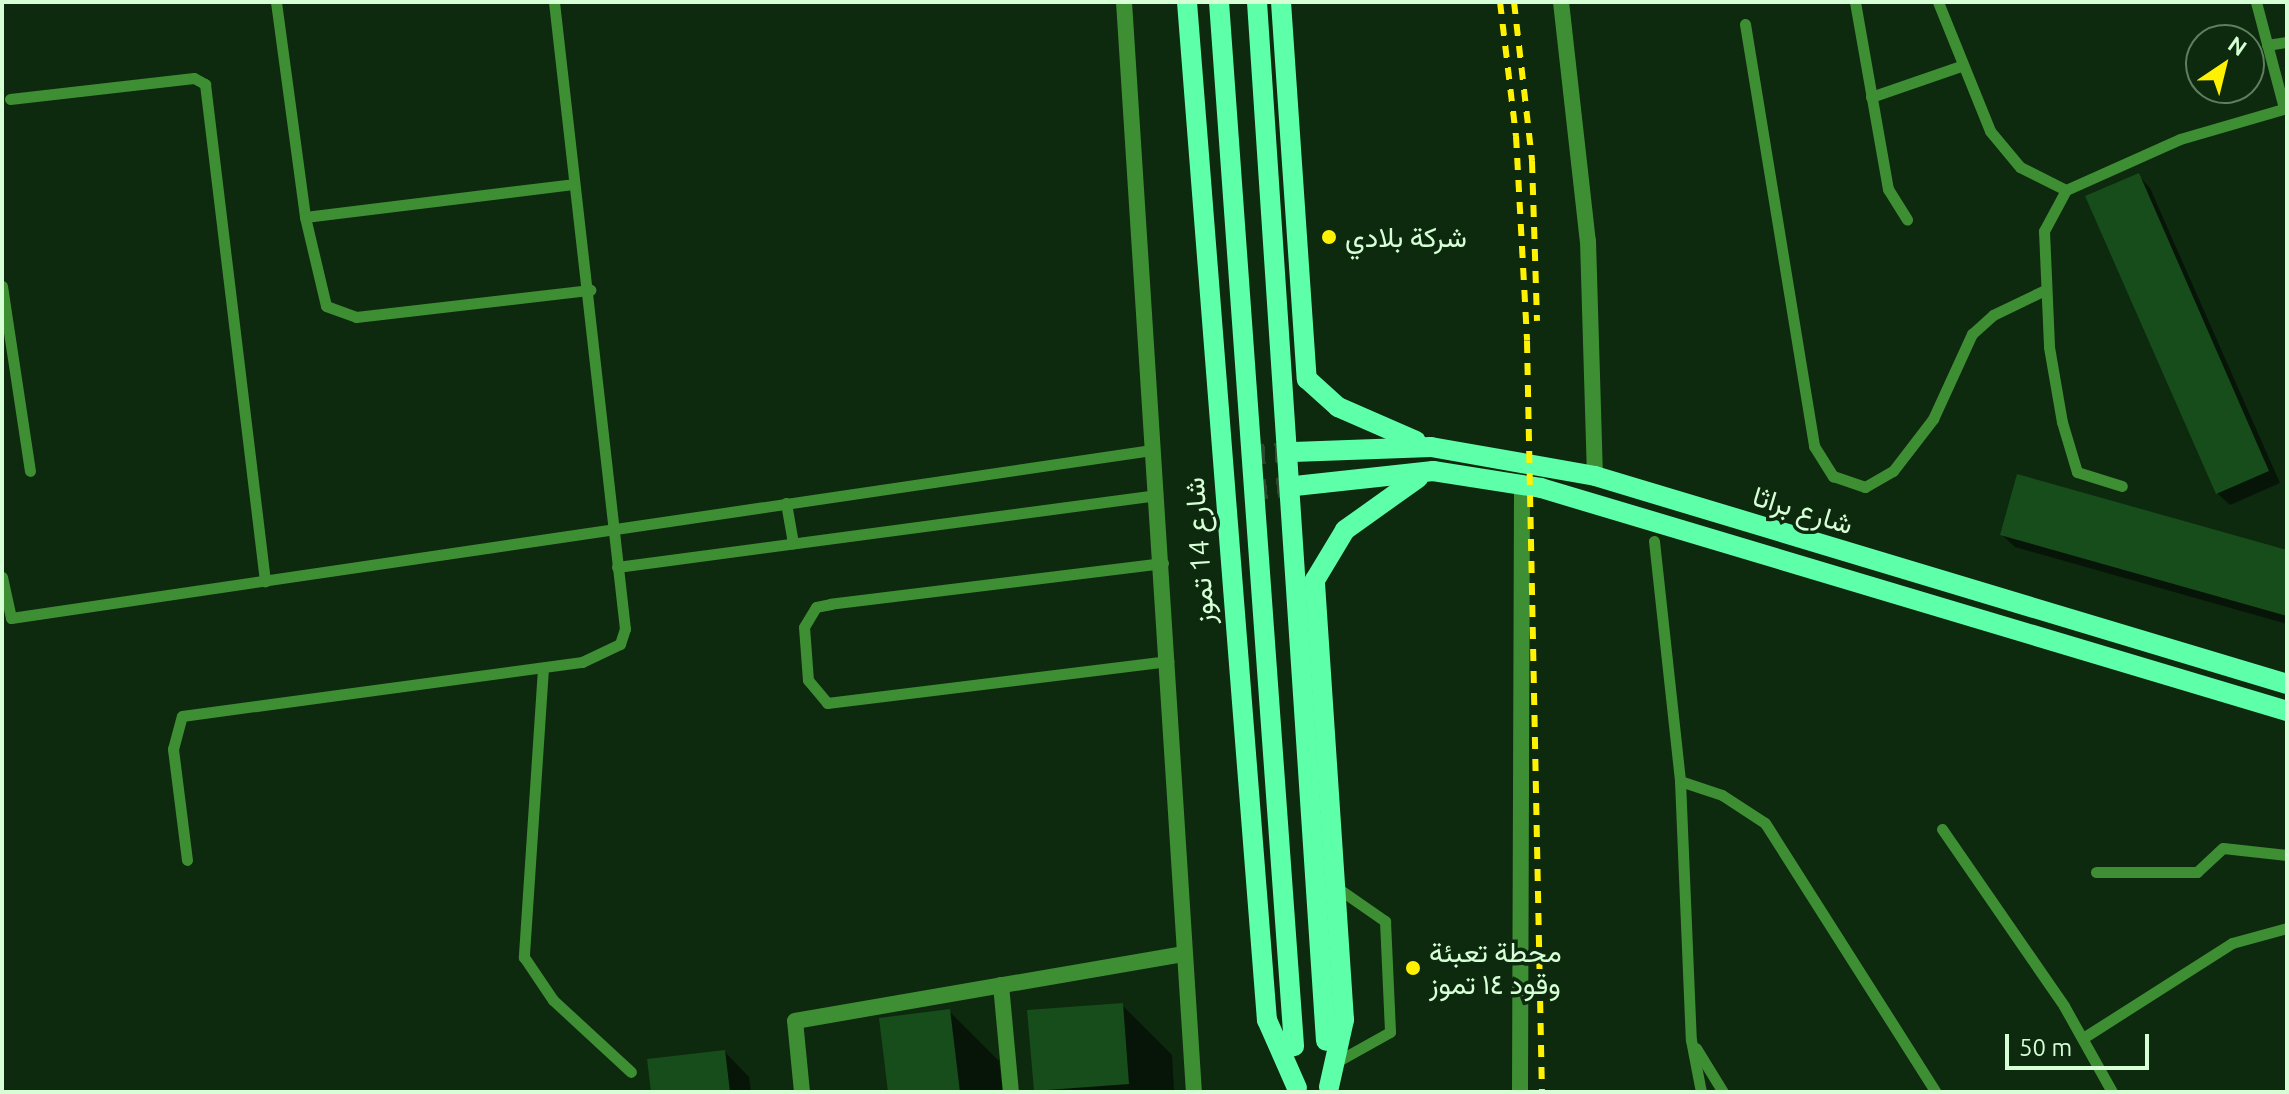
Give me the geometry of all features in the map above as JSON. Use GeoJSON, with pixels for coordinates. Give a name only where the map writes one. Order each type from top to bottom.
{"type":"FeatureCollection","features":[{"type":"Feature","properties":{"kind":"main road","name":"شارع 14 تموز"},"geometry":{"type":"LineString","coordinates":[[1187,2],[1222,493],[1267,1020],[1297,1090]]}},
{"type":"Feature","properties":{"kind":"main road","name":"شارع 14 تموز"},"geometry":{"type":"LineString","coordinates":[[1219,2],[1297,1090]]}},
{"type":"Feature","properties":{"kind":"main road"},"geometry":{"type":"LineString","coordinates":[[1257,2],[1330,1090]]}},
{"type":"Feature","properties":{"kind":"main road"},"geometry":{"type":"LineString","coordinates":[[1281,2],[1307,379],[1338,407],[1431,447]]}},
{"type":"Feature","properties":{"kind":"main road","name":"شارع براثا"},"geometry":{"type":"LineString","coordinates":[[1293,452],[1431,447],[1595,476],[2287,684]]}},
{"type":"Feature","properties":{"kind":"main road"},"geometry":{"type":"LineString","coordinates":[[1220,457],[1245,455]]}},
{"type":"Feature","properties":{"kind":"main road"},"geometry":{"type":"LineString","coordinates":[[1330,1090],[1340,1060],[1344,1020],[1315,580],[1345,530],[1372,504],[1433,471]]}},
{"type":"Feature","properties":{"kind":"main road","name":"شارع براثا"},"geometry":{"type":"LineString","coordinates":[[1295,486],[1433,471],[1522,484],[2287,711]]}},
{"type":"Feature","properties":{"kind":"main road"},"geometry":{"type":"LineString","coordinates":[[1222,493],[1247,491]]}},
{"type":"Feature","properties":{"kind":"street"},"geometry":{"type":"LineString","coordinates":[[1124,2],[1152,450],[1163,563],[1194,1092]]}},
{"type":"Feature","properties":{"kind":"street"},"geometry":{"type":"LineString","coordinates":[[1561,2],[1588,241],[1595,476]]}},
{"type":"Feature","properties":{"kind":"street"},"geometry":{"type":"LineString","coordinates":[[1520,1092],[1522,484]]}},
{"type":"Feature","properties":{"kind":"street"},"geometry":{"type":"LineString","coordinates":[[802,1092],[795,1021],[1184,954]]}},
{"type":"Feature","properties":{"kind":"street"},"geometry":{"type":"LineString","coordinates":[[1001,985],[1011,1092]]}},
{"type":"Feature","properties":{"kind":"lane"},"geometry":{"type":"LineString","coordinates":[[276,2],[318,293],[342,315],[590,290]]}},
{"type":"Feature","properties":{"kind":"lane"},"geometry":{"type":"LineString","coordinates":[[187,860],[173,749],[182,716],[582,662],[620,644],[625,629],[612,531],[590,290],[573,184],[554,2]]}},
{"type":"Feature","properties":{"kind":"lane"},"geometry":{"type":"LineString","coordinates":[[1855,2],[1888,189],[1907,219]]}},
{"type":"Feature","properties":{"kind":"lane"},"geometry":{"type":"LineString","coordinates":[[1938,2],[1961,66],[1990,131],[2020,167],[2066,190]]}},
{"type":"Feature","properties":{"kind":"lane"},"geometry":{"type":"LineString","coordinates":[[2122,486],[2077,472],[2062,422],[2045,290],[2044,231],[2066,190],[2180,139],[2285,108],[2256,2]]}},
{"type":"Feature","properties":{"kind":"lane"},"geometry":{"type":"LineString","coordinates":[[1745,24],[1814,446],[1833,476],[1865,487],[1893,471],[1933,419],[1972,334],[1993,315],[2045,290]]}},
{"type":"Feature","properties":{"kind":"lane"},"geometry":{"type":"LineString","coordinates":[[2267,45],[2287,42]]}},
{"type":"Feature","properties":{"kind":"lane"},"geometry":{"type":"LineString","coordinates":[[1871,97],[1961,66]]}},
{"type":"Feature","properties":{"kind":"lane"},"geometry":{"type":"LineString","coordinates":[[10,99],[194,78],[205,84],[265,581]]}},
{"type":"Feature","properties":{"kind":"lane"},"geometry":{"type":"LineString","coordinates":[[305,217],[573,184]]}},
{"type":"Feature","properties":{"kind":"lane"},"geometry":{"type":"LineString","coordinates":[[2,286],[30,471]]}},
{"type":"Feature","properties":{"kind":"lane"},"geometry":{"type":"LineString","coordinates":[[2,577],[11,618],[1152,450]]}},
{"type":"Feature","properties":{"kind":"lane"},"geometry":{"type":"LineString","coordinates":[[617,567],[1157,495]]}},
{"type":"Feature","properties":{"kind":"lane"},"geometry":{"type":"LineString","coordinates":[[786,503],[793,543]]}},
{"type":"Feature","properties":{"kind":"lane"},"geometry":{"type":"LineString","coordinates":[[1654,541],[1680,781],[1691,1040],[1701,1092]]}},
{"type":"Feature","properties":{"kind":"lane"},"geometry":{"type":"LineString","coordinates":[[1163,563],[831,604],[816,607],[804,627],[808,680],[827,703],[1168,661]]}},
{"type":"Feature","properties":{"kind":"lane"},"geometry":{"type":"LineString","coordinates":[[543,668],[524,957],[553,1000],[631,1072]]}},
{"type":"Feature","properties":{"kind":"lane"},"geometry":{"type":"LineString","coordinates":[[1680,781],[1722,795],[1765,823],[1936,1092]]}},
{"type":"Feature","properties":{"kind":"lane"},"geometry":{"type":"LineString","coordinates":[[1942,829],[2083,1038],[2112,1092]]}},
{"type":"Feature","properties":{"kind":"lane"},"geometry":{"type":"LineString","coordinates":[[2096,872],[2197,872],[2223,848],[2287,855]]}},
{"type":"Feature","properties":{"kind":"lane"},"geometry":{"type":"LineString","coordinates":[[1335,886],[1385,921],[1390,1032],[1340,1060]]}},
{"type":"Feature","properties":{"kind":"lane"},"geometry":{"type":"LineString","coordinates":[[2083,1038],[2232,943],[2287,928]]}},
{"type":"Feature","properties":{"kind":"lane"},"geometry":{"type":"LineString","coordinates":[[1691,1040],[1723,1092]]}},
{"type":"Feature","properties":{"kind":"building"},"geometry":{"type":"Polygon","coordinates":[[[2139,173],[2269,471],[2216,494],[2085,196],[2139,173]]]}},
{"type":"Feature","properties":{"kind":"building"},"geometry":{"type":"Polygon","coordinates":[[[2017,474],[2287,550],[2287,616],[2000,535],[2017,474]]]}},
{"type":"Feature","properties":{"kind":"building"},"geometry":{"type":"Polygon","coordinates":[[[1123,1003],[1129,1084],[1034,1091],[1027,1010],[1123,1003]]]}},
{"type":"Feature","properties":{"kind":"building"},"geometry":{"type":"Polygon","coordinates":[[[950,1009],[960,1092],[888,1092],[879,1018],[950,1009]]]}},
{"type":"Feature","properties":{"kind":"building"},"geometry":{"type":"Polygon","coordinates":[[[725,1050],[730,1092],[651,1092],[647,1059],[725,1050]]]}},
{"type":"Feature","properties":{"kind":"tunnel"},"geometry":{"type":"LineString","coordinates":[[1245,455],[1293,452]]}},
{"type":"Feature","properties":{"kind":"tunnel"},"geometry":{"type":"LineString","coordinates":[[1247,491],[1295,486]]}},
{"type":"Feature","properties":{"kind":"railway"},"geometry":{"type":"LineString","coordinates":[[1500,2],[1516,136],[1527,341],[1542,1092]]}},
{"type":"Feature","properties":{"kind":"railway"},"geometry":{"type":"LineString","coordinates":[[1514,2],[1532,161],[1537,321]]}},
{"type":"Feature","properties":{"kind":"place","name":"شركة بلادي"},"geometry":{"type":"Point","coordinates":[1329,237]}},
{"type":"Feature","properties":{"kind":"place","name":"محطة تعبئة وقود ١٤ تموز"},"geometry":{"type":"Point","coordinates":[1413,968]}}]}
